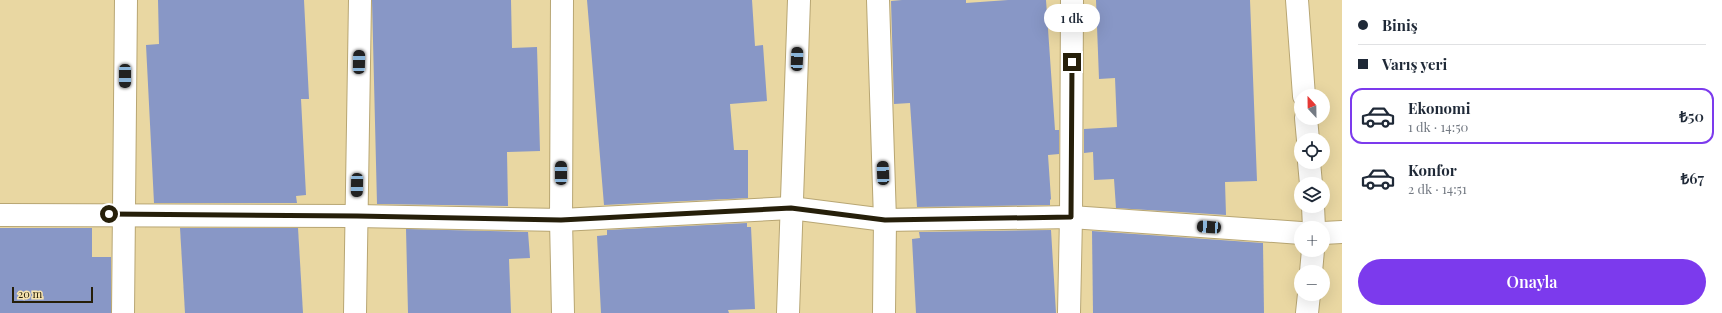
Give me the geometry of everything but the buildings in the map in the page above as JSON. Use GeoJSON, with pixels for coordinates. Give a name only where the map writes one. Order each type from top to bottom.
{"type":"FeatureCollection","features":[{"type":"Feature","properties":{"kind":"street"},"geometry":{"type":"LineString","coordinates":[[123,313],[126,0]]}},
{"type":"Feature","properties":{"kind":"street"},"geometry":{"type":"LineString","coordinates":[[355,313],[360,0]]}},
{"type":"Feature","properties":{"kind":"street"},"geometry":{"type":"LineString","coordinates":[[562,0],[562,313]]}},
{"type":"Feature","properties":{"kind":"street"},"geometry":{"type":"LineString","coordinates":[[788,313],[799,0]]}},
{"type":"Feature","properties":{"kind":"street"},"geometry":{"type":"LineString","coordinates":[[878,0],[885,220],[884,313]]}},
{"type":"Feature","properties":{"kind":"street"},"geometry":{"type":"LineString","coordinates":[[1070,313],[1072,0]]}},
{"type":"Feature","properties":{"kind":"street"},"geometry":{"type":"LineString","coordinates":[[1297,0],[1303,89]]}},
{"type":"Feature","properties":{"kind":"street"},"geometry":{"type":"LineString","coordinates":[[0,215],[125,214],[357,216],[561,220],[791,208],[885,220],[1071,217],[1294,233]]}},
{"type":"Feature","properties":{"kind":"street"},"geometry":{"type":"LineString","coordinates":[[1330,233],[1342,232]]}},
{"type":"Feature","properties":{"kind":"street"},"geometry":{"type":"LineString","coordinates":[[1307,313],[1308,301]]}},
{"type":"Feature","properties":{"kind":"route"},"geometry":{"type":"LineString","coordinates":[[109,214],[357,216],[561,220],[791,208],[885,220],[1071,217],[1072,62]]}}]}
